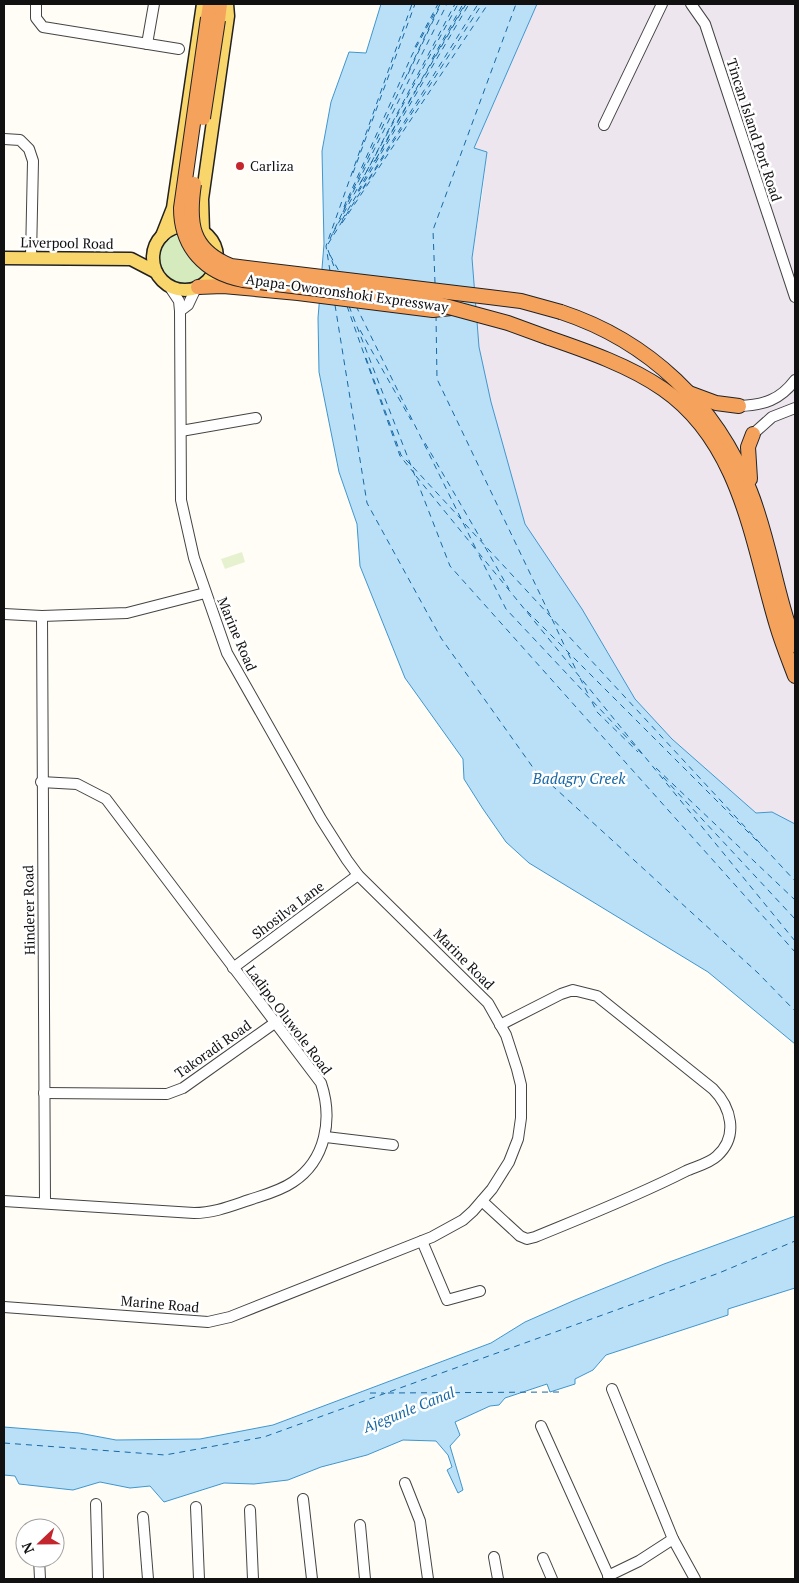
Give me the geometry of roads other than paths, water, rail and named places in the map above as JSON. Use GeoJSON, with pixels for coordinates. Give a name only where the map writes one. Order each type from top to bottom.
{"type":"FeatureCollection","features":[{"type":"Feature","properties":{"kind":"highway","name":"Apapa-Oworonshoki Expressway"},"geometry":{"type":"LineString","coordinates":[[210,4],[213,19],[192,200],[193,230],[200,246],[214,259],[248,270],[521,301],[561,312],[602,327],[644,352],[670,374],[686,391],[722,436],[737,461],[751,492],[795,645]]}},
{"type":"Feature","properties":{"kind":"highway","name":"Apapa-Oworonshoki Expressway"},"geometry":{"type":"LineString","coordinates":[[220,4],[213,19],[181,208],[185,234],[196,255],[211,268],[233,278],[379,295],[453,307],[508,323],[590,354],[656,385],[679,401],[704,430],[729,469],[739,492],[777,628],[795,676]]}},
{"type":"Feature","properties":{"kind":"highway"},"geometry":{"type":"LineString","coordinates":[[216,252],[239,261],[439,284],[453,292]]}},
{"type":"Feature","properties":{"kind":"highway"},"geometry":{"type":"LineString","coordinates":[[197,287],[211,285],[298,293],[433,310],[453,307]]}},
{"type":"Feature","properties":{"kind":"highway"},"geometry":{"type":"LineString","coordinates":[[686,391],[716,403],[739,406]]}},
{"type":"Feature","properties":{"kind":"highway"},"geometry":{"type":"LineString","coordinates":[[751,492],[748,447],[753,434]]}},
{"type":"Feature","properties":{"kind":"main road"},"geometry":{"type":"LineString","coordinates":[[159,241],[171,229],[182,226],[193,227],[203,232],[211,241],[216,252],[216,264],[212,275],[197,287],[181,290],[169,286],[156,272],[153,256],[159,241],[173,208],[203,4]]}},
{"type":"Feature","properties":{"kind":"main road"},"geometry":{"type":"LineString","coordinates":[[203,232],[202,199],[228,16],[227,4]]}},
{"type":"Feature","properties":{"kind":"main road","name":"Liverpool Road"},"geometry":{"type":"LineString","coordinates":[[131,259],[159,241]]}},
{"type":"Feature","properties":{"kind":"main road","name":"Liverpool Road"},"geometry":{"type":"LineString","coordinates":[[4,258],[131,259],[156,272]]}},
{"type":"Feature","properties":{"kind":"street"},"geometry":{"type":"LineString","coordinates":[[36,4],[36,18],[38,24],[43,27],[179,49]]}},
{"type":"Feature","properties":{"kind":"street"},"geometry":{"type":"LineString","coordinates":[[147,44],[154,4]]}},
{"type":"Feature","properties":{"kind":"street"},"geometry":{"type":"LineString","coordinates":[[604,125],[662,4]]}},
{"type":"Feature","properties":{"kind":"street","name":"Tincan Island Port Road"},"geometry":{"type":"LineString","coordinates":[[691,4],[705,24],[795,297]]}},
{"type":"Feature","properties":{"kind":"street"},"geometry":{"type":"LineString","coordinates":[[4,139],[20,140],[30,149],[33,161],[31,257]]}},
{"type":"Feature","properties":{"kind":"street"},"geometry":{"type":"LineString","coordinates":[[169,286],[179,301],[180,311]]}},
{"type":"Feature","properties":{"kind":"street"},"geometry":{"type":"LineString","coordinates":[[180,311],[188,305],[197,287]]}},
{"type":"Feature","properties":{"kind":"street","name":"Marine Road"},"geometry":{"type":"LineString","coordinates":[[4,1307],[208,1322],[230,1317],[422,1241],[463,1220],[482,1201],[509,1162],[518,1139],[522,1118],[517,1069],[500,1025],[488,1003],[358,875],[321,819],[227,653],[205,593],[181,500],[180,311]]}},
{"type":"Feature","properties":{"kind":"street"},"geometry":{"type":"LineString","coordinates":[[739,406],[774,400],[786,392],[795,380]]}},
{"type":"Feature","properties":{"kind":"street"},"geometry":{"type":"LineString","coordinates":[[753,434],[772,417],[795,408]]}},
{"type":"Feature","properties":{"kind":"street"},"geometry":{"type":"LineString","coordinates":[[181,431],[256,418]]}},
{"type":"Feature","properties":{"kind":"street"},"geometry":{"type":"LineString","coordinates":[[4,614],[42,616],[127,613],[205,593]]}},
{"type":"Feature","properties":{"kind":"street","name":"Hinderer Road"},"geometry":{"type":"LineString","coordinates":[[42,616],[41,782],[46,1203]]}},
{"type":"Feature","properties":{"kind":"street","name":"Ladipo Oluwole Road"},"geometry":{"type":"LineString","coordinates":[[4,1201],[194,1213],[217,1211],[292,1183],[304,1173],[326,1137],[327,1111],[321,1083],[106,798],[78,784],[41,782]]}},
{"type":"Feature","properties":{"kind":"street","name":"Shosilva Lane"},"geometry":{"type":"LineString","coordinates":[[233,968],[358,875]]}},
{"type":"Feature","properties":{"kind":"street"},"geometry":{"type":"LineString","coordinates":[[482,1201],[520,1236],[527,1238],[642,1193],[717,1157],[729,1138],[731,1123],[728,1109],[723,1099],[597,996],[574,990],[561,994],[500,1025]]}},
{"type":"Feature","properties":{"kind":"street","name":"Takoradi Road"},"geometry":{"type":"LineString","coordinates":[[44,1093],[167,1094],[183,1088],[276,1022]]}},
{"type":"Feature","properties":{"kind":"street"},"geometry":{"type":"LineString","coordinates":[[326,1137],[394,1145]]}},
{"type":"Feature","properties":{"kind":"street"},"geometry":{"type":"LineString","coordinates":[[422,1241],[447,1300],[480,1291]]}},
{"type":"Feature","properties":{"kind":"street"},"geometry":{"type":"LineString","coordinates":[[612,1389],[673,1539],[695,1579]]}},
{"type":"Feature","properties":{"kind":"street"},"geometry":{"type":"LineString","coordinates":[[541,1426],[609,1578],[673,1539]]}},
{"type":"Feature","properties":{"kind":"street"},"geometry":{"type":"LineString","coordinates":[[405,1483],[420,1521],[428,1579]]}},
{"type":"Feature","properties":{"kind":"street"},"geometry":{"type":"LineString","coordinates":[[303,1499],[312,1579]]}},
{"type":"Feature","properties":{"kind":"street"},"geometry":{"type":"LineString","coordinates":[[96,1504],[98,1579]]}},
{"type":"Feature","properties":{"kind":"street"},"geometry":{"type":"LineString","coordinates":[[196,1507],[199,1579]]}},
{"type":"Feature","properties":{"kind":"street"},"geometry":{"type":"LineString","coordinates":[[250,1510],[253,1579]]}},
{"type":"Feature","properties":{"kind":"street"},"geometry":{"type":"LineString","coordinates":[[143,1517],[148,1579]]}},
{"type":"Feature","properties":{"kind":"street"},"geometry":{"type":"LineString","coordinates":[[360,1525],[365,1579]]}},
{"type":"Feature","properties":{"kind":"street"},"geometry":{"type":"LineString","coordinates":[[494,1557],[498,1579]]}},
{"type":"Feature","properties":{"kind":"street"},"geometry":{"type":"LineString","coordinates":[[543,1558],[552,1579]]}},
{"type":"Feature","properties":{"kind":"water","name":"Badagry Creek"},"geometry":{"type":"Polygon","coordinates":[[[381,4],[537,4],[474,148],[487,152],[472,258],[479,347],[491,402],[525,524],[582,609],[635,699],[672,739],[756,813],[772,812],[795,824],[795,1044],[708,972],[529,863],[506,842],[464,779],[463,759],[405,678],[360,566],[357,524],[339,472],[319,372],[318,318],[324,244],[322,151],[331,102],[349,52],[366,53],[381,4]]]}},
{"type":"Feature","properties":{"kind":"water","name":"Ajegunle Canal"},"geometry":{"type":"Polygon","coordinates":[[[795,1216],[795,1288],[728,1309],[728,1315],[606,1355],[593,1370],[575,1379],[575,1384],[550,1392],[547,1384],[505,1398],[499,1405],[490,1406],[455,1422],[460,1435],[450,1446],[463,1490],[458,1493],[447,1470],[452,1467],[448,1455],[436,1441],[403,1440],[367,1455],[321,1467],[288,1480],[254,1484],[224,1483],[164,1502],[150,1486],[130,1488],[100,1482],[73,1490],[19,1484],[15,1476],[4,1475],[4,1427],[79,1433],[116,1440],[200,1439],[273,1425],[491,1343],[525,1322],[575,1300],[664,1264],[795,1216]]]}},
{"type":"Feature","properties":{"kind":"place","name":"Carliza"},"geometry":{"type":"Point","coordinates":[240,166]}}]}
